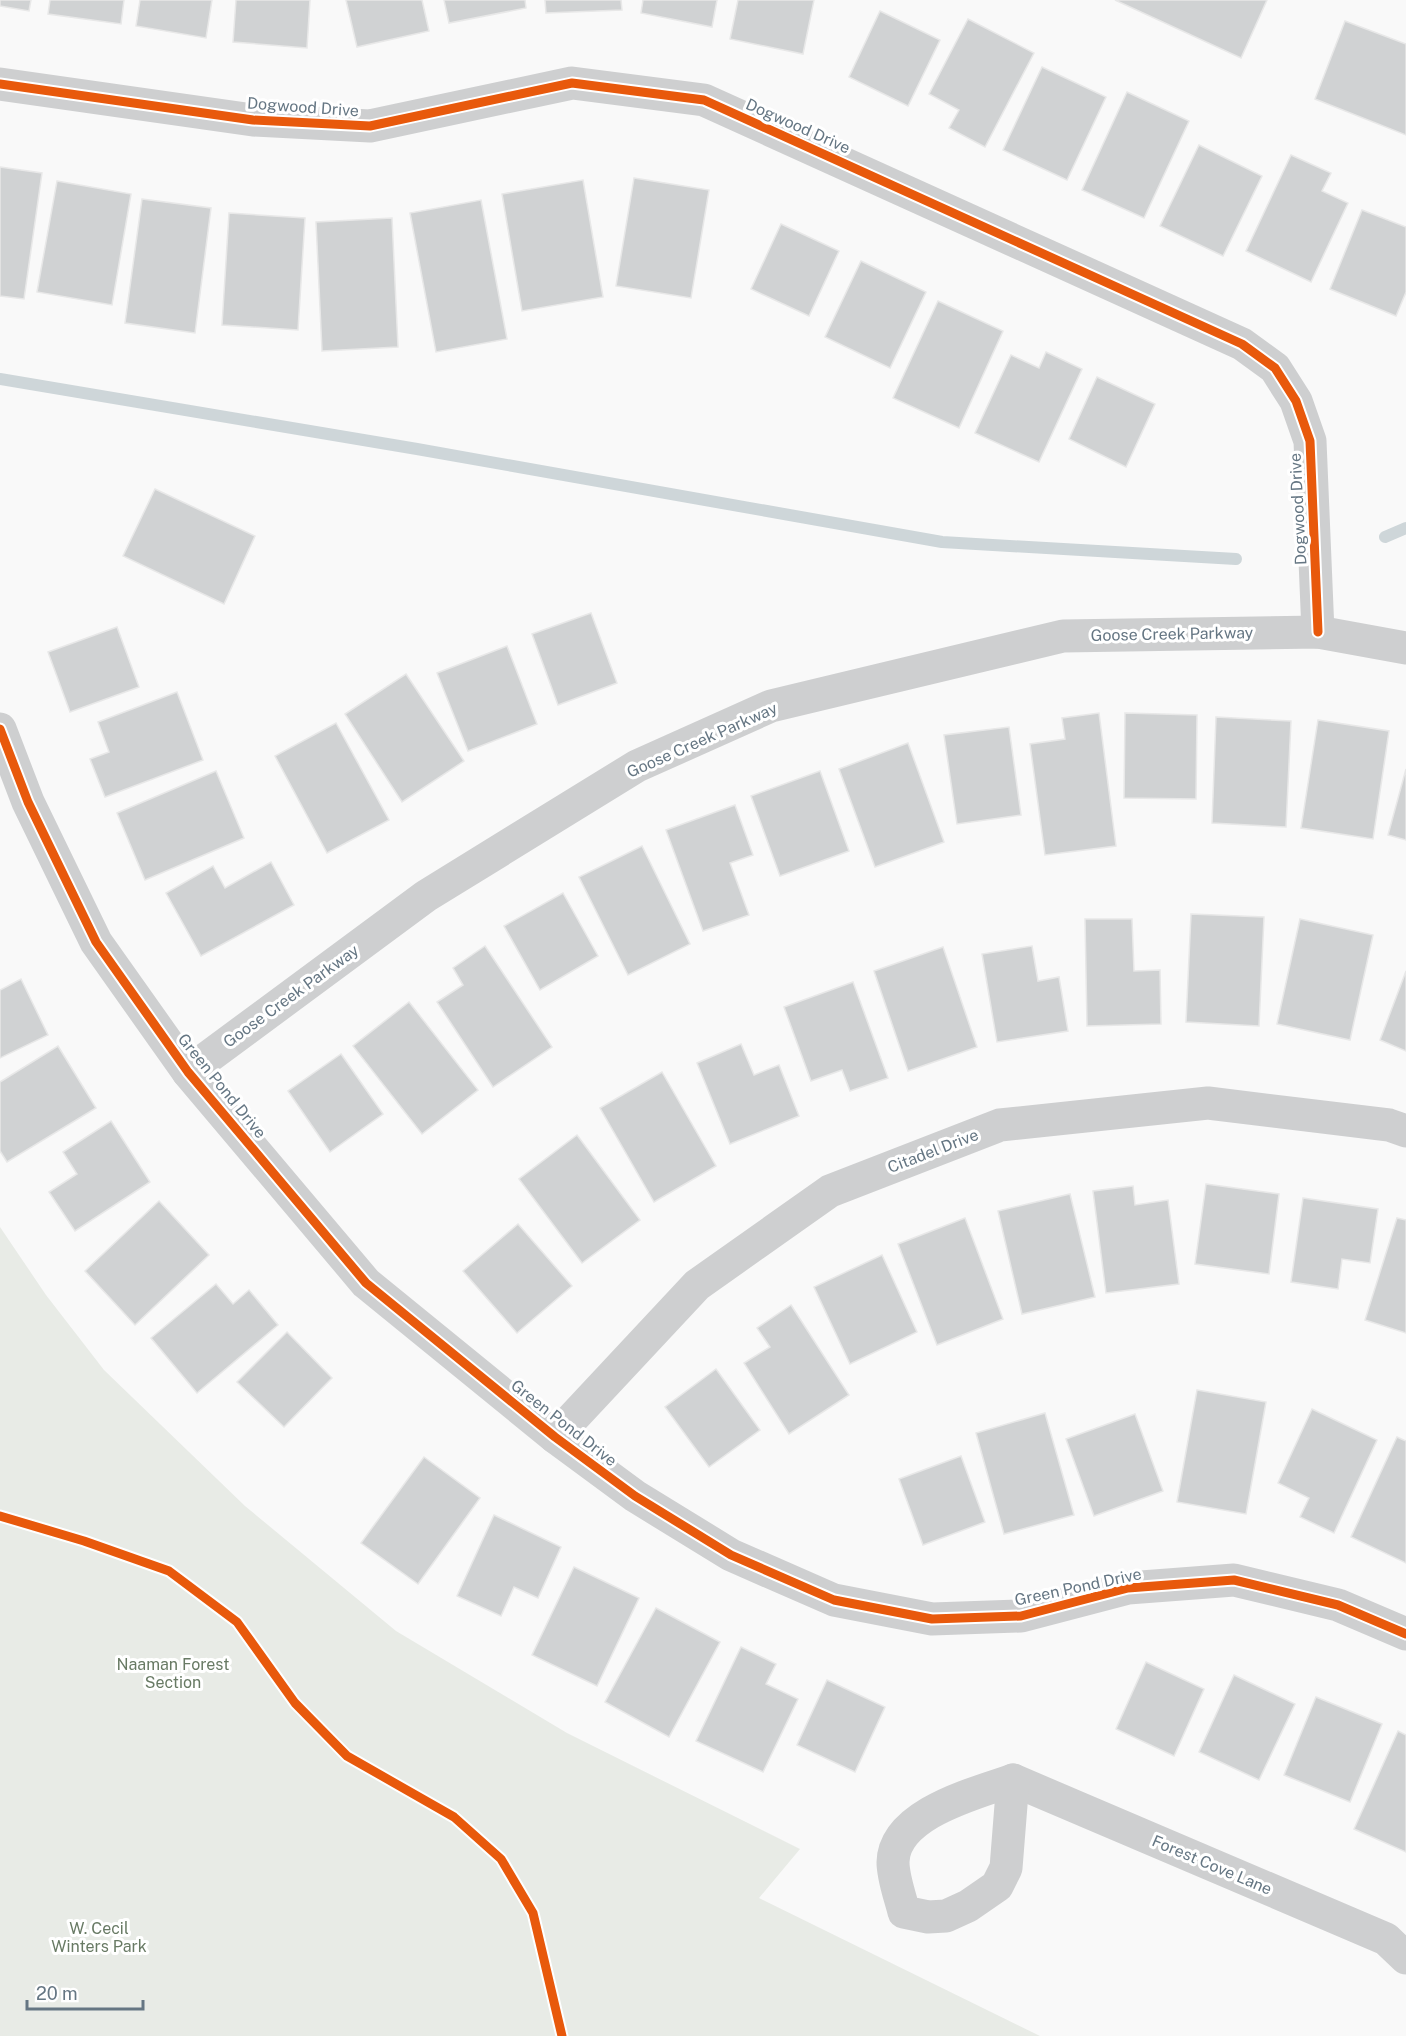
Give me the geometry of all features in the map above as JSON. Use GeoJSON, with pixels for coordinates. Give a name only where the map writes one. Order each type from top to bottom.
{"type":"FeatureCollection","features":[{"type":"Feature","properties":{"kind":"street","name":"Dogwood Drive"},"geometry":{"type":"LineString","coordinates":[[0,84],[253,120],[370,126],[572,83],[704,100],[1242,344],[1275,368],[1296,401],[1310,441],[1318,632]]}},
{"type":"Feature","properties":{"kind":"street","name":"Goose Creek Parkway"},"geometry":{"type":"LineString","coordinates":[[188,1072],[426,896],[637,766],[771,706],[1064,636],[1318,632],[1406,648]]}},
{"type":"Feature","properties":{"kind":"street","name":"Green Pond Drive"},"geometry":{"type":"LineString","coordinates":[[0,729],[28,802],[96,942],[188,1072],[366,1283],[555,1437],[635,1496],[731,1555],[834,1600],[932,1619],[1021,1616],[1128,1588],[1234,1580],[1338,1605],[1406,1634]]}},
{"type":"Feature","properties":{"kind":"street","name":"Citadel Drive"},"geometry":{"type":"LineString","coordinates":[[555,1437],[697,1285],[830,1191],[1000,1125],[1208,1104],[1389,1125],[1406,1131]]}},
{"type":"Feature","properties":{"kind":"street"},"geometry":{"type":"LineString","coordinates":[[1013,1780],[1006,1868],[996,1886],[968,1906],[946,1916],[928,1917],[904,1912],[893,1861],[896,1846],[915,1822],[943,1805],[1013,1780]]}},
{"type":"Feature","properties":{"kind":"street","name":"Forest Cove Lane"},"geometry":{"type":"LineString","coordinates":[[1013,1780],[1386,1939],[1406,1958]]}},
{"type":"Feature","properties":{"kind":"green space"},"geometry":{"type":"Polygon","coordinates":[[[0,1227],[46,1295],[104,1370],[245,1506],[396,1631],[567,1733],[800,1849],[759,1898],[1040,2036],[0,2036],[0,1227]]]}},
{"type":"Feature","properties":{"kind":"building"},"geometry":{"type":"Polygon","coordinates":[[[0,0],[31,0],[29,11],[0,6],[0,0]]]}},
{"type":"Feature","properties":{"kind":"building"},"geometry":{"type":"Polygon","coordinates":[[[50,0],[124,0],[121,24],[48,14],[50,0]]]}},
{"type":"Feature","properties":{"kind":"building"},"geometry":{"type":"Polygon","coordinates":[[[140,0],[212,0],[206,38],[136,26],[140,0]]]}},
{"type":"Feature","properties":{"kind":"building"},"geometry":{"type":"Polygon","coordinates":[[[236,0],[310,0],[307,48],[233,42],[236,0]]]}},
{"type":"Feature","properties":{"kind":"building"},"geometry":{"type":"Polygon","coordinates":[[[346,0],[422,0],[429,31],[357,47],[346,0]]]}},
{"type":"Feature","properties":{"kind":"building"},"geometry":{"type":"Polygon","coordinates":[[[444,0],[525,0],[526,8],[449,23],[444,0]]]}},
{"type":"Feature","properties":{"kind":"building"},"geometry":{"type":"Polygon","coordinates":[[[545,0],[621,0],[622,10],[546,13],[545,0]]]}},
{"type":"Feature","properties":{"kind":"building"},"geometry":{"type":"Polygon","coordinates":[[[643,0],[717,0],[712,27],[641,13],[643,0]]]}},
{"type":"Feature","properties":{"kind":"building"},"geometry":{"type":"Polygon","coordinates":[[[738,0],[814,0],[803,54],[730,39],[738,0]]]}},
{"type":"Feature","properties":{"kind":"building"},"geometry":{"type":"Polygon","coordinates":[[[1115,0],[1267,0],[1241,58],[1115,0]]]}},
{"type":"Feature","properties":{"kind":"building"},"geometry":{"type":"Polygon","coordinates":[[[880,11],[940,40],[908,106],[849,77],[880,11]]]}},
{"type":"Feature","properties":{"kind":"building"},"geometry":{"type":"Polygon","coordinates":[[[968,19],[1034,53],[985,147],[949,128],[959,110],[929,94],[968,19]]]}},
{"type":"Feature","properties":{"kind":"building"},"geometry":{"type":"Polygon","coordinates":[[[1345,21],[1406,44],[1406,135],[1315,99],[1345,21]]]}},
{"type":"Feature","properties":{"kind":"building"},"geometry":{"type":"Polygon","coordinates":[[[1042,67],[1106,97],[1067,180],[1003,150],[1042,67]]]}},
{"type":"Feature","properties":{"kind":"building"},"geometry":{"type":"Polygon","coordinates":[[[1127,92],[1189,121],[1144,218],[1082,190],[1127,92]]]}},
{"type":"Feature","properties":{"kind":"building"},"geometry":{"type":"Polygon","coordinates":[[[1199,145],[1262,176],[1223,256],[1160,226],[1199,145]]]}},
{"type":"Feature","properties":{"kind":"building"},"geometry":{"type":"Polygon","coordinates":[[[1291,155],[1331,173],[1322,191],[1348,203],[1311,282],[1246,251],[1291,155]]]}},
{"type":"Feature","properties":{"kind":"building"},"geometry":{"type":"Polygon","coordinates":[[[0,167],[42,173],[24,299],[0,296],[0,167]]]}},
{"type":"Feature","properties":{"kind":"building"},"geometry":{"type":"Polygon","coordinates":[[[634,178],[709,190],[691,298],[616,286],[634,178]]]}},
{"type":"Feature","properties":{"kind":"building"},"geometry":{"type":"Polygon","coordinates":[[[583,180],[603,297],[522,311],[502,194],[583,180]]]}},
{"type":"Feature","properties":{"kind":"building"},"geometry":{"type":"Polygon","coordinates":[[[57,181],[131,194],[112,305],[37,292],[57,181]]]}},
{"type":"Feature","properties":{"kind":"building"},"geometry":{"type":"Polygon","coordinates":[[[142,199],[211,208],[195,333],[125,323],[142,199]]]}},
{"type":"Feature","properties":{"kind":"building"},"geometry":{"type":"Polygon","coordinates":[[[481,200],[507,339],[436,352],[410,213],[481,200]]]}},
{"type":"Feature","properties":{"kind":"building"},"geometry":{"type":"Polygon","coordinates":[[[1362,210],[1406,227],[1406,292],[1396,316],[1330,289],[1362,210]]]}},
{"type":"Feature","properties":{"kind":"building"},"geometry":{"type":"Polygon","coordinates":[[[229,213],[305,218],[298,330],[222,325],[229,213]]]}},
{"type":"Feature","properties":{"kind":"building"},"geometry":{"type":"Polygon","coordinates":[[[392,218],[398,347],[322,351],[316,222],[392,218]]]}},
{"type":"Feature","properties":{"kind":"building"},"geometry":{"type":"Polygon","coordinates":[[[781,224],[839,251],[809,316],[751,289],[781,224]]]}},
{"type":"Feature","properties":{"kind":"building"},"geometry":{"type":"Polygon","coordinates":[[[861,261],[926,292],[890,368],[825,337],[861,261]]]}},
{"type":"Feature","properties":{"kind":"building"},"geometry":{"type":"Polygon","coordinates":[[[938,301],[1003,331],[959,428],[893,398],[938,301]]]}},
{"type":"Feature","properties":{"kind":"building"},"geometry":{"type":"Polygon","coordinates":[[[1046,352],[1082,369],[1039,462],[975,433],[1011,355],[1039,368],[1046,352]]]}},
{"type":"Feature","properties":{"kind":"building"},"geometry":{"type":"Polygon","coordinates":[[[1097,377],[1155,404],[1126,467],[1069,439],[1097,377]]]}},
{"type":"Feature","properties":{"kind":"building"},"geometry":{"type":"Polygon","coordinates":[[[155,489],[255,536],[224,604],[123,556],[155,489]]]}},
{"type":"Feature","properties":{"kind":"building"},"geometry":{"type":"Polygon","coordinates":[[[591,613],[617,683],[558,705],[532,634],[591,613]]]}},
{"type":"Feature","properties":{"kind":"building"},"geometry":{"type":"Polygon","coordinates":[[[117,627],[139,687],[70,712],[48,652],[117,627]]]}},
{"type":"Feature","properties":{"kind":"building"},"geometry":{"type":"Polygon","coordinates":[[[507,646],[537,724],[468,751],[437,673],[507,646]]]}},
{"type":"Feature","properties":{"kind":"building"},"geometry":{"type":"Polygon","coordinates":[[[406,674],[464,761],[402,802],[345,714],[406,674]]]}},
{"type":"Feature","properties":{"kind":"building"},"geometry":{"type":"Polygon","coordinates":[[[177,692],[203,760],[105,797],[90,759],[109,752],[98,722],[177,692]]]}},
{"type":"Feature","properties":{"kind":"building"},"geometry":{"type":"Polygon","coordinates":[[[1099,713],[1116,846],[1045,855],[1030,744],[1065,739],[1062,718],[1099,713]]]}},
{"type":"Feature","properties":{"kind":"building"},"geometry":{"type":"Polygon","coordinates":[[[1125,713],[1197,715],[1196,799],[1124,798],[1125,713]]]}},
{"type":"Feature","properties":{"kind":"building"},"geometry":{"type":"Polygon","coordinates":[[[1216,717],[1291,721],[1286,827],[1212,823],[1216,717]]]}},
{"type":"Feature","properties":{"kind":"building"},"geometry":{"type":"Polygon","coordinates":[[[1318,720],[1389,731],[1373,839],[1301,828],[1318,720]]]}},
{"type":"Feature","properties":{"kind":"building"},"geometry":{"type":"Polygon","coordinates":[[[336,723],[389,820],[327,853],[275,756],[336,723]]]}},
{"type":"Feature","properties":{"kind":"building"},"geometry":{"type":"Polygon","coordinates":[[[1009,727],[1021,815],[957,824],[944,735],[1009,727]]]}},
{"type":"Feature","properties":{"kind":"building"},"geometry":{"type":"Polygon","coordinates":[[[908,743],[944,842],[875,867],[839,769],[908,743]]]}},
{"type":"Feature","properties":{"kind":"building"},"geometry":{"type":"Polygon","coordinates":[[[1406,769],[1406,840],[1388,835],[1406,769]]]}},
{"type":"Feature","properties":{"kind":"building"},"geometry":{"type":"Polygon","coordinates":[[[216,771],[244,838],[145,880],[117,813],[216,771]]]}},
{"type":"Feature","properties":{"kind":"building"},"geometry":{"type":"Polygon","coordinates":[[[820,771],[849,851],[780,876],[751,796],[820,771]]]}},
{"type":"Feature","properties":{"kind":"building"},"geometry":{"type":"Polygon","coordinates":[[[735,805],[753,855],[730,863],[749,915],[703,931],[666,830],[735,805]]]}},
{"type":"Feature","properties":{"kind":"building"},"geometry":{"type":"Polygon","coordinates":[[[642,846],[690,944],[628,975],[579,877],[642,846]]]}},
{"type":"Feature","properties":{"kind":"building"},"geometry":{"type":"Polygon","coordinates":[[[271,862],[294,905],[201,956],[166,893],[213,866],[225,888],[271,862]]]}},
{"type":"Feature","properties":{"kind":"building"},"geometry":{"type":"Polygon","coordinates":[[[563,893],[598,956],[540,990],[504,926],[563,893]]]}},
{"type":"Feature","properties":{"kind":"building"},"geometry":{"type":"Polygon","coordinates":[[[1191,914],[1264,917],[1259,1026],[1186,1022],[1191,914]]]}},
{"type":"Feature","properties":{"kind":"building"},"geometry":{"type":"Polygon","coordinates":[[[1085,919],[1132,919],[1134,971],[1160,970],[1161,1024],[1087,1026],[1085,919]]]}},
{"type":"Feature","properties":{"kind":"building"},"geometry":{"type":"Polygon","coordinates":[[[1300,919],[1373,935],[1350,1040],[1277,1024],[1300,919]]]}},
{"type":"Feature","properties":{"kind":"building"},"geometry":{"type":"Polygon","coordinates":[[[485,946],[552,1047],[493,1087],[437,1002],[463,985],[453,968],[485,946]]]}},
{"type":"Feature","properties":{"kind":"building"},"geometry":{"type":"Polygon","coordinates":[[[1032,946],[1038,981],[1059,977],[1068,1031],[997,1042],[982,954],[1032,946]]]}},
{"type":"Feature","properties":{"kind":"building"},"geometry":{"type":"Polygon","coordinates":[[[943,947],[977,1047],[908,1071],[874,971],[943,947]]]}},
{"type":"Feature","properties":{"kind":"building"},"geometry":{"type":"Polygon","coordinates":[[[1406,971],[1406,1051],[1380,1040],[1406,971]]]}},
{"type":"Feature","properties":{"kind":"building"},"geometry":{"type":"Polygon","coordinates":[[[21,979],[48,1035],[0,1058],[0,990],[21,979]]]}},
{"type":"Feature","properties":{"kind":"building"},"geometry":{"type":"Polygon","coordinates":[[[853,982],[888,1078],[850,1091],[842,1070],[811,1081],[784,1007],[853,982]]]}},
{"type":"Feature","properties":{"kind":"building"},"geometry":{"type":"Polygon","coordinates":[[[409,1002],[478,1090],[422,1134],[353,1046],[409,1002]]]}},
{"type":"Feature","properties":{"kind":"building"},"geometry":{"type":"Polygon","coordinates":[[[741,1044],[754,1075],[779,1065],[799,1116],[730,1144],[697,1063],[741,1044]]]}},
{"type":"Feature","properties":{"kind":"building"},"geometry":{"type":"Polygon","coordinates":[[[58,1046],[96,1108],[7,1162],[0,1151],[0,1082],[58,1046]]]}},
{"type":"Feature","properties":{"kind":"building"},"geometry":{"type":"Polygon","coordinates":[[[341,1054],[383,1114],[330,1152],[288,1091],[341,1054]]]}},
{"type":"Feature","properties":{"kind":"building"},"geometry":{"type":"Polygon","coordinates":[[[662,1072],[716,1166],[654,1202],[600,1108],[662,1072]]]}},
{"type":"Feature","properties":{"kind":"building"},"geometry":{"type":"Polygon","coordinates":[[[111,1121],[150,1182],[75,1231],[49,1192],[77,1174],[63,1152],[111,1121]]]}},
{"type":"Feature","properties":{"kind":"building"},"geometry":{"type":"Polygon","coordinates":[[[577,1135],[640,1220],[582,1263],[519,1179],[577,1135]]]}},
{"type":"Feature","properties":{"kind":"building"},"geometry":{"type":"Polygon","coordinates":[[[1206,1184],[1279,1194],[1269,1274],[1195,1264],[1206,1184]]]}},
{"type":"Feature","properties":{"kind":"building"},"geometry":{"type":"Polygon","coordinates":[[[1133,1186],[1135,1205],[1168,1200],[1179,1284],[1106,1293],[1093,1191],[1133,1186]]]}},
{"type":"Feature","properties":{"kind":"building"},"geometry":{"type":"Polygon","coordinates":[[[1070,1194],[1095,1297],[1022,1314],[998,1211],[1070,1194]]]}},
{"type":"Feature","properties":{"kind":"building"},"geometry":{"type":"Polygon","coordinates":[[[1303,1198],[1378,1209],[1370,1263],[1342,1259],[1338,1289],[1291,1282],[1303,1198]]]}},
{"type":"Feature","properties":{"kind":"building"},"geometry":{"type":"Polygon","coordinates":[[[159,1201],[209,1255],[135,1325],[85,1271],[159,1201]]]}},
{"type":"Feature","properties":{"kind":"building"},"geometry":{"type":"Polygon","coordinates":[[[965,1218],[1003,1319],[937,1345],[898,1244],[965,1218]]]}},
{"type":"Feature","properties":{"kind":"building"},"geometry":{"type":"Polygon","coordinates":[[[1397,1218],[1406,1220],[1406,1333],[1365,1320],[1397,1218]]]}},
{"type":"Feature","properties":{"kind":"building"},"geometry":{"type":"Polygon","coordinates":[[[518,1224],[572,1286],[517,1333],[463,1271],[518,1224]]]}},
{"type":"Feature","properties":{"kind":"building"},"geometry":{"type":"Polygon","coordinates":[[[882,1255],[917,1332],[850,1364],[814,1287],[882,1255]]]}},
{"type":"Feature","properties":{"kind":"building"},"geometry":{"type":"Polygon","coordinates":[[[216,1284],[233,1304],[249,1290],[278,1325],[197,1393],[151,1338],[216,1284]]]}},
{"type":"Feature","properties":{"kind":"building"},"geometry":{"type":"Polygon","coordinates":[[[791,1305],[849,1395],[789,1434],[744,1363],[770,1347],[757,1328],[791,1305]]]}},
{"type":"Feature","properties":{"kind":"building"},"geometry":{"type":"Polygon","coordinates":[[[287,1332],[332,1378],[284,1427],[237,1382],[287,1332]]]}},
{"type":"Feature","properties":{"kind":"building"},"geometry":{"type":"Polygon","coordinates":[[[716,1369],[760,1430],[709,1467],[665,1407],[716,1369]]]}},
{"type":"Feature","properties":{"kind":"building"},"geometry":{"type":"Polygon","coordinates":[[[1197,1390],[1266,1402],[1246,1514],[1177,1502],[1197,1390]]]}},
{"type":"Feature","properties":{"kind":"building"},"geometry":{"type":"Polygon","coordinates":[[[1312,1409],[1377,1440],[1334,1533],[1300,1517],[1309,1498],[1278,1483],[1312,1409]]]}},
{"type":"Feature","properties":{"kind":"building"},"geometry":{"type":"Polygon","coordinates":[[[1045,1413],[1074,1515],[1004,1534],[976,1433],[1045,1413]]]}},
{"type":"Feature","properties":{"kind":"building"},"geometry":{"type":"Polygon","coordinates":[[[1135,1414],[1163,1491],[1094,1516],[1066,1439],[1135,1414]]]}},
{"type":"Feature","properties":{"kind":"building"},"geometry":{"type":"Polygon","coordinates":[[[1397,1437],[1406,1441],[1406,1563],[1351,1537],[1397,1437]]]}},
{"type":"Feature","properties":{"kind":"building"},"geometry":{"type":"Polygon","coordinates":[[[961,1456],[985,1522],[923,1545],[899,1479],[961,1456]]]}},
{"type":"Feature","properties":{"kind":"building"},"geometry":{"type":"Polygon","coordinates":[[[424,1457],[480,1498],[418,1584],[361,1543],[424,1457]]]}},
{"type":"Feature","properties":{"kind":"building"},"geometry":{"type":"Polygon","coordinates":[[[494,1515],[561,1547],[538,1598],[514,1587],[501,1616],[457,1596],[494,1515]]]}},
{"type":"Feature","properties":{"kind":"building"},"geometry":{"type":"Polygon","coordinates":[[[574,1567],[639,1598],[597,1686],[532,1655],[574,1567]]]}},
{"type":"Feature","properties":{"kind":"building"},"geometry":{"type":"Polygon","coordinates":[[[656,1608],[720,1642],[669,1737],[605,1702],[656,1608]]]}},
{"type":"Feature","properties":{"kind":"building"},"geometry":{"type":"Polygon","coordinates":[[[741,1647],[776,1664],[766,1684],[798,1699],[763,1772],[696,1741],[741,1647]]]}},
{"type":"Feature","properties":{"kind":"building"},"geometry":{"type":"Polygon","coordinates":[[[1146,1662],[1204,1689],[1174,1756],[1116,1729],[1146,1662]]]}},
{"type":"Feature","properties":{"kind":"building"},"geometry":{"type":"Polygon","coordinates":[[[1234,1675],[1295,1704],[1259,1780],[1199,1752],[1234,1675]]]}},
{"type":"Feature","properties":{"kind":"building"},"geometry":{"type":"Polygon","coordinates":[[[827,1680],[885,1707],[855,1772],[797,1745],[827,1680]]]}},
{"type":"Feature","properties":{"kind":"building"},"geometry":{"type":"Polygon","coordinates":[[[1316,1697],[1382,1724],[1350,1802],[1284,1775],[1316,1697]]]}},
{"type":"Feature","properties":{"kind":"building"},"geometry":{"type":"Polygon","coordinates":[[[1398,1731],[1406,1735],[1406,1852],[1354,1829],[1398,1731]]]}},
{"type":"Feature","properties":{"kind":"waterway"},"geometry":{"type":"LineString","coordinates":[[0,379],[417,449],[942,542],[1236,559]]}},
{"type":"Feature","properties":{"kind":"waterway"},"geometry":{"type":"LineString","coordinates":[[1385,537],[1406,528]]}},
{"type":"Feature","properties":{"kind":"cycle path"},"geometry":{"type":"LineString","coordinates":[[0,84],[253,120],[370,126],[572,83],[704,100],[1242,344],[1275,368],[1296,401],[1310,441],[1318,632]]}},
{"type":"Feature","properties":{"kind":"cycle path"},"geometry":{"type":"LineString","coordinates":[[0,729],[28,802],[96,942],[188,1072],[366,1283],[555,1437],[635,1496],[731,1555],[834,1600],[932,1619],[1021,1616],[1128,1588],[1234,1580],[1338,1605],[1406,1634]]}},
{"type":"Feature","properties":{"kind":"cycle path"},"geometry":{"type":"LineString","coordinates":[[0,1516],[84,1541],[169,1571],[237,1622],[295,1703],[347,1756],[454,1817],[501,1859],[533,1913],[562,2036]]}},
{"type":"Feature","properties":{"kind":"park label","name":"Naaman Forest Section"},"geometry":{"type":"Point","coordinates":[173,1673]}},
{"type":"Feature","properties":{"kind":"park label","name":"W. Cecil Winters Park"},"geometry":{"type":"Point","coordinates":[99,1937]}}]}
